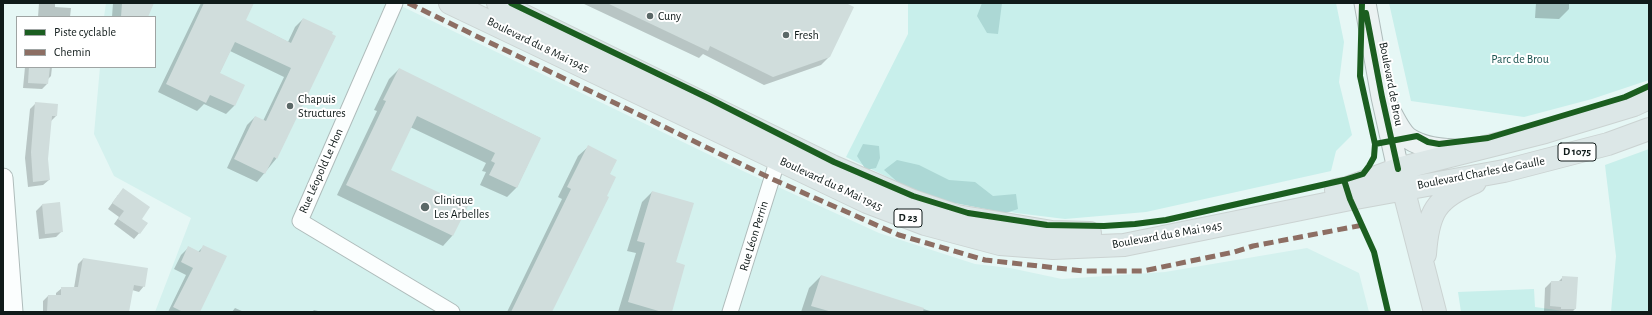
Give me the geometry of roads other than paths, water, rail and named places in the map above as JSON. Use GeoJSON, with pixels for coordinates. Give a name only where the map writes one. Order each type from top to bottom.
{"type":"FeatureCollection","features":[{"type":"Feature","properties":{"kind":"main road","name":"Boulevard du 8 Mai 1945"},"geometry":{"type":"LineString","coordinates":[[450,3],[867,202],[925,224],[1000,244],[1053,248],[1124,245],[1401,179]]}},
{"type":"Feature","properties":{"kind":"main road","name":"Boulevard du 8 Mai 1945"},"geometry":{"type":"LineString","coordinates":[[498,3],[570,32],[832,166],[913,202],[957,216],[1045,230],[1114,234],[1172,227],[1347,188],[1401,179]]}},
{"type":"Feature","properties":{"kind":"main road","name":"Boulevard de Brou"},"geometry":{"type":"LineString","coordinates":[[1365,3],[1382,97],[1435,312]]}},
{"type":"Feature","properties":{"kind":"main road"},"geometry":{"type":"LineString","coordinates":[[1382,97],[1407,138],[1428,147],[1447,150],[1472,150]]}},
{"type":"Feature","properties":{"kind":"main road","name":"Boulevard Charles de Gaulle"},"geometry":{"type":"LineString","coordinates":[[1401,179],[1472,150],[1545,132],[1634,105],[1649,98]]}},
{"type":"Feature","properties":{"kind":"main road","name":"Boulevard Charles de Gaulle"},"geometry":{"type":"LineString","coordinates":[[1401,179],[1504,171],[1608,144],[1649,129]]}},
{"type":"Feature","properties":{"kind":"main road"},"geometry":{"type":"LineString","coordinates":[[1424,268],[1427,231],[1431,217],[1442,201],[1462,187],[1504,171]]}},
{"type":"Feature","properties":{"kind":"street","name":"Rue Léopold Le Hon"},"geometry":{"type":"LineString","coordinates":[[395,3],[300,221],[452,312]]}},
{"type":"Feature","properties":{"kind":"street","name":"Rue Léon Perrin"},"geometry":{"type":"LineString","coordinates":[[730,312],[778,160]]}},
{"type":"Feature","properties":{"kind":"street"},"geometry":{"type":"LineString","coordinates":[[3,178],[12,312]]}},
{"type":"Feature","properties":{"kind":"place","name":"Cuny"},"geometry":{"type":"Point","coordinates":[650,16]}},
{"type":"Feature","properties":{"kind":"place","name":"Fresh"},"geometry":{"type":"Point","coordinates":[786,35]}},
{"type":"Feature","properties":{"kind":"place","name":"Chapuis Structures"},"geometry":{"type":"Point","coordinates":[290,106]}},
{"type":"Feature","properties":{"kind":"place","name":"Clinique Les Arbelles"},"geometry":{"type":"Point","coordinates":[425,207]}},
{"type":"Feature","properties":{"kind":"park label","name":"Parc de Brou"},"geometry":{"type":"Point","coordinates":[1520,59]}}]}
